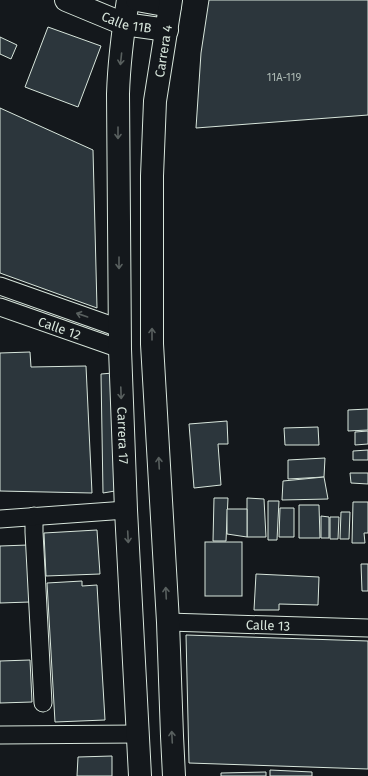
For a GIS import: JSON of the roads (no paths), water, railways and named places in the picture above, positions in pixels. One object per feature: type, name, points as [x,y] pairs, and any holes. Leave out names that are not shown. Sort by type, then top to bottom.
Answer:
[{"type":"main road","name":"Calle 11B","points":[[66,0],[124,24],[167,30]]},
{"type":"main road","points":[[124,24],[128,0]]},
{"type":"main road","name":"Calle 11B","points":[[137,0],[171,3]]},
{"type":"main road","name":"Carrera 4","points":[[168,622],[152,344],[152,176],[155,101],[171,3]]},
{"type":"main road","name":"Carrera 17","points":[[124,24],[118,94],[119,338],[126,510],[140,776]]},
{"type":"main road","points":[[168,622],[174,776]]},
{"type":"street","name":"Calle 12","points":[[0,286],[119,338]]},
{"type":"street","name":"Calle 12","points":[[0,307],[119,338]]},
{"type":"street","points":[[0,519],[126,510]]},
{"type":"street","points":[[34,516],[43,703]]},
{"type":"street","name":"Calle 13","points":[[168,622],[368,628]]},
{"type":"street","points":[[0,735],[137,734]]}]
